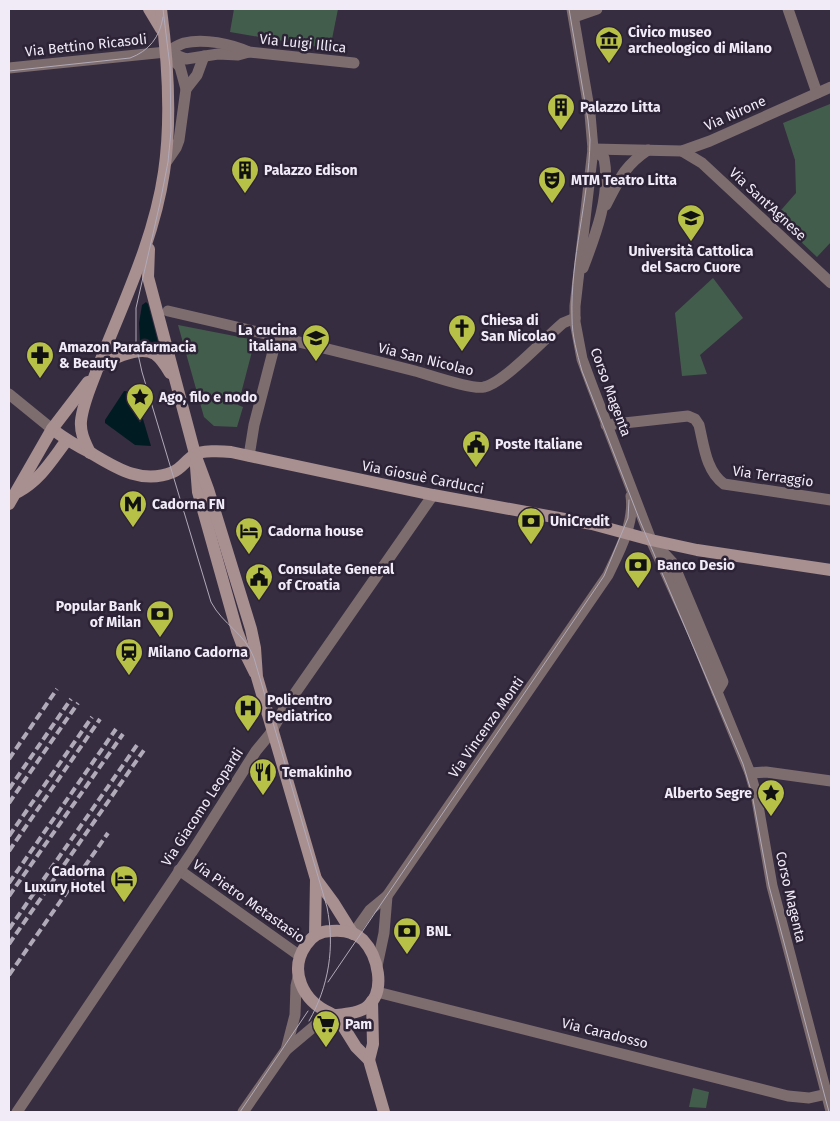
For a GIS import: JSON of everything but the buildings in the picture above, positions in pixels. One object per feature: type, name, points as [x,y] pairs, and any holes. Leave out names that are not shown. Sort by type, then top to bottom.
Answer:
[{"type":"street","points":[[149,9],[164,33]]},
{"type":"street","points":[[161,9],[166,52],[168,96],[165,164],[150,236],[148,277],[195,454],[206,480],[251,628],[257,676],[316,879],[315,935]]},
{"type":"street","points":[[573,13],[597,9]]},
{"type":"street","points":[[788,9],[817,93]]},
{"type":"street","name":"Corso Magenta","points":[[573,13],[590,114],[593,149],[576,283],[575,318],[582,359],[651,540],[750,773],[774,895],[831,1111]]},
{"type":"street","name":"Via Luigi Illica","points":[[166,52],[184,43],[205,41],[238,47],[249,52],[354,63]]},
{"type":"street","points":[[165,164],[179,140],[186,89],[180,67],[166,52]]},
{"type":"street","name":"Via Luigi Illica","points":[[166,52],[186,59],[218,54],[238,55],[249,52]]},
{"type":"street","name":"Via Bettino Ricasoli","points":[[9,68],[166,52]]},
{"type":"street","points":[[186,89],[197,75],[204,56]]},
{"type":"street","name":"Via Nirone","points":[[593,149],[682,151],[710,141],[831,87]]},
{"type":"street","name":"Corso Magenta","points":[[576,283],[590,251],[602,212],[605,164],[604,158],[593,149]]},
{"type":"street","points":[[602,212],[621,176],[633,160],[648,150]]},
{"type":"street","name":"Via Sant'Agnese","points":[[682,151],[702,163],[831,283]]},
{"type":"street","points":[[90,453],[81,431],[80,422],[96,371],[150,236]]},
{"type":"street","name":"Via San Nicolao","points":[[168,312],[277,336],[441,378],[469,387],[484,387],[502,378],[563,322],[575,318]]},
{"type":"street","points":[[249,456],[254,425],[277,336]]},
{"type":"street","points":[[9,504],[52,429],[96,371],[120,356],[137,352],[152,353],[164,362],[179,397]]},
{"type":"street","points":[[9,394],[67,440],[116,468],[138,476],[157,476],[172,472],[186,463],[195,454]]},
{"type":"street","name":"Via Terraggio","points":[[606,425],[688,416],[695,419],[699,425],[711,471],[716,479],[724,484],[831,500]]},
{"type":"street","points":[[16,493],[29,486],[41,475],[67,440]]},
{"type":"street","name":"Via Giosuè Carducci","points":[[195,454],[220,451],[249,456],[433,495],[592,524],[651,540]]},
{"type":"street","name":"Via Vincenzo Monti","points":[[352,934],[370,910],[388,896],[608,575],[626,533],[631,514],[632,502],[628,480]]},
{"type":"street","name":"Via Giacomo Leopardi","points":[[17,1112],[180,870],[256,752],[272,731],[284,709],[433,495]]},
{"type":"street","points":[[651,540],[703,551],[831,570]]},
{"type":"street","name":"Corso Magenta","points":[[651,540],[672,562],[676,570],[723,682],[717,692]]},
{"type":"street","points":[[750,773],[766,772],[831,781]]},
{"type":"street","name":"Via Pietro Metastasio","points":[[180,870],[300,956]]},
{"type":"street","points":[[316,879],[334,902],[352,934]]},
{"type":"street","name":"Via Vincenzo Monti","points":[[377,966],[384,933],[388,896]]},
{"type":"street","points":[[286,1050],[295,1015],[300,956],[309,940],[315,935],[330,931],[343,931],[363,940],[377,966],[373,1044],[369,1060]]},
{"type":"street","points":[[298,977],[307,997],[317,1006],[333,1014],[356,1047],[369,1060],[384,1112]]},
{"type":"street","points":[[243,1112],[286,1050],[333,1014],[357,1012],[367,1007],[375,997]]},
{"type":"street","name":"Via Caradosso","points":[[375,997],[788,1096],[809,1098],[827,1094]]},
{"type":"shaded area","points":[[234,9],[338,9],[330,49],[230,32]]},
{"type":"shaded area","points":[[830,104],[831,242],[817,257],[775,217],[796,193],[795,160],[783,123]]},
{"type":"shaded area","points":[[713,278],[743,318],[700,355],[707,374],[682,376],[675,313]]},
{"type":"shaded area","points":[[146,302],[159,346],[140,341],[139,323],[142,305]]},
{"type":"shaded area","points":[[178,325],[255,340],[238,405],[243,407],[237,427],[214,426],[204,417]]},
{"type":"shaded area","points":[[124,391],[135,392],[151,446],[135,445],[105,423],[105,420]]},
{"type":"shaded area","points":[[693,1088],[709,1092],[706,1108],[689,1107]]},
{"type":"tram line","points":[[163,9],[170,67],[171,131],[168,162],[160,203],[136,308],[136,345],[142,372],[211,602],[222,617],[240,635],[254,658],[327,907],[330,951],[326,980],[309,1021]]},
{"type":"tram line","points":[[569,9],[590,140],[589,162],[572,296],[572,325],[577,351],[582,371],[640,521],[743,764],[752,794],[769,886],[829,1112]]},
{"type":"tram line","points":[[9,71],[130,58],[148,47],[156,37],[163,17]]},
{"type":"tram line","points":[[328,982],[604,576],[628,518],[629,500]]},
{"type":"tram line","points":[[240,1112],[308,1011]]},
{"type":"railway","points":[[9,759],[57,689]]},
{"type":"railway","points":[[9,789],[71,699]]},
{"type":"railway","points":[[9,803],[78,703]]},
{"type":"railway","points":[[9,836],[92,717]]},
{"type":"railway","points":[[9,851],[100,719]]},
{"type":"railway","points":[[9,883],[116,729]]},
{"type":"railway","points":[[9,896],[123,734]]},
{"type":"railway","points":[[9,929],[137,745]]},
{"type":"railway","points":[[9,944],[144,750]]},
{"type":"railway","points":[[9,975],[108,833]]},
{"type":"place","name":"Civico museo archeologico di Milano","points":[[609,64]]},
{"type":"place","name":"Palazzo Litta","points":[[561,131]]},
{"type":"place","name":"Palazzo Edison","points":[[245,194]]},
{"type":"place","name":"MTM Teatro Litta","points":[[552,204]]},
{"type":"place","name":"Università Cattolica del Sacro Cuore","points":[[691,242]]},
{"type":"place","name":"Chiesa di San Nicolao","points":[[462,352]]},
{"type":"place","name":"La cucina italiana","points":[[316,362]]},
{"type":"place","name":"Amazon Parafarmacia & Beauty","points":[[40,379]]},
{"type":"place","name":"Ago, filo e nodo","points":[[140,421]]},
{"type":"place","name":"Poste Italiane","points":[[476,468]]},
{"type":"place","name":"Cadorna FN","points":[[133,528]]},
{"type":"place","name":"UniCredit","points":[[531,545]]},
{"type":"place","name":"Cadorna house","points":[[249,555]]},
{"type":"place","name":"Banco Desio","points":[[638,589]]},
{"type":"place","name":"Consulate General of Croatia","points":[[259,601]]},
{"type":"place","name":"Popular Bank of Milan","points":[[160,638]]},
{"type":"place","name":"Milano Cadorna","points":[[129,676]]},
{"type":"place","name":"Policentro Pediatrico","points":[[248,732]]},
{"type":"place","name":"Temakinho","points":[[263,796]]},
{"type":"place","name":"Alberto Segre","points":[[771,817]]},
{"type":"place","name":"Cadorna Luxury Hotel","points":[[124,903]]},
{"type":"place","name":"BNL","points":[[407,955]]},
{"type":"place","name":"Pam","points":[[326,1048]]}]
